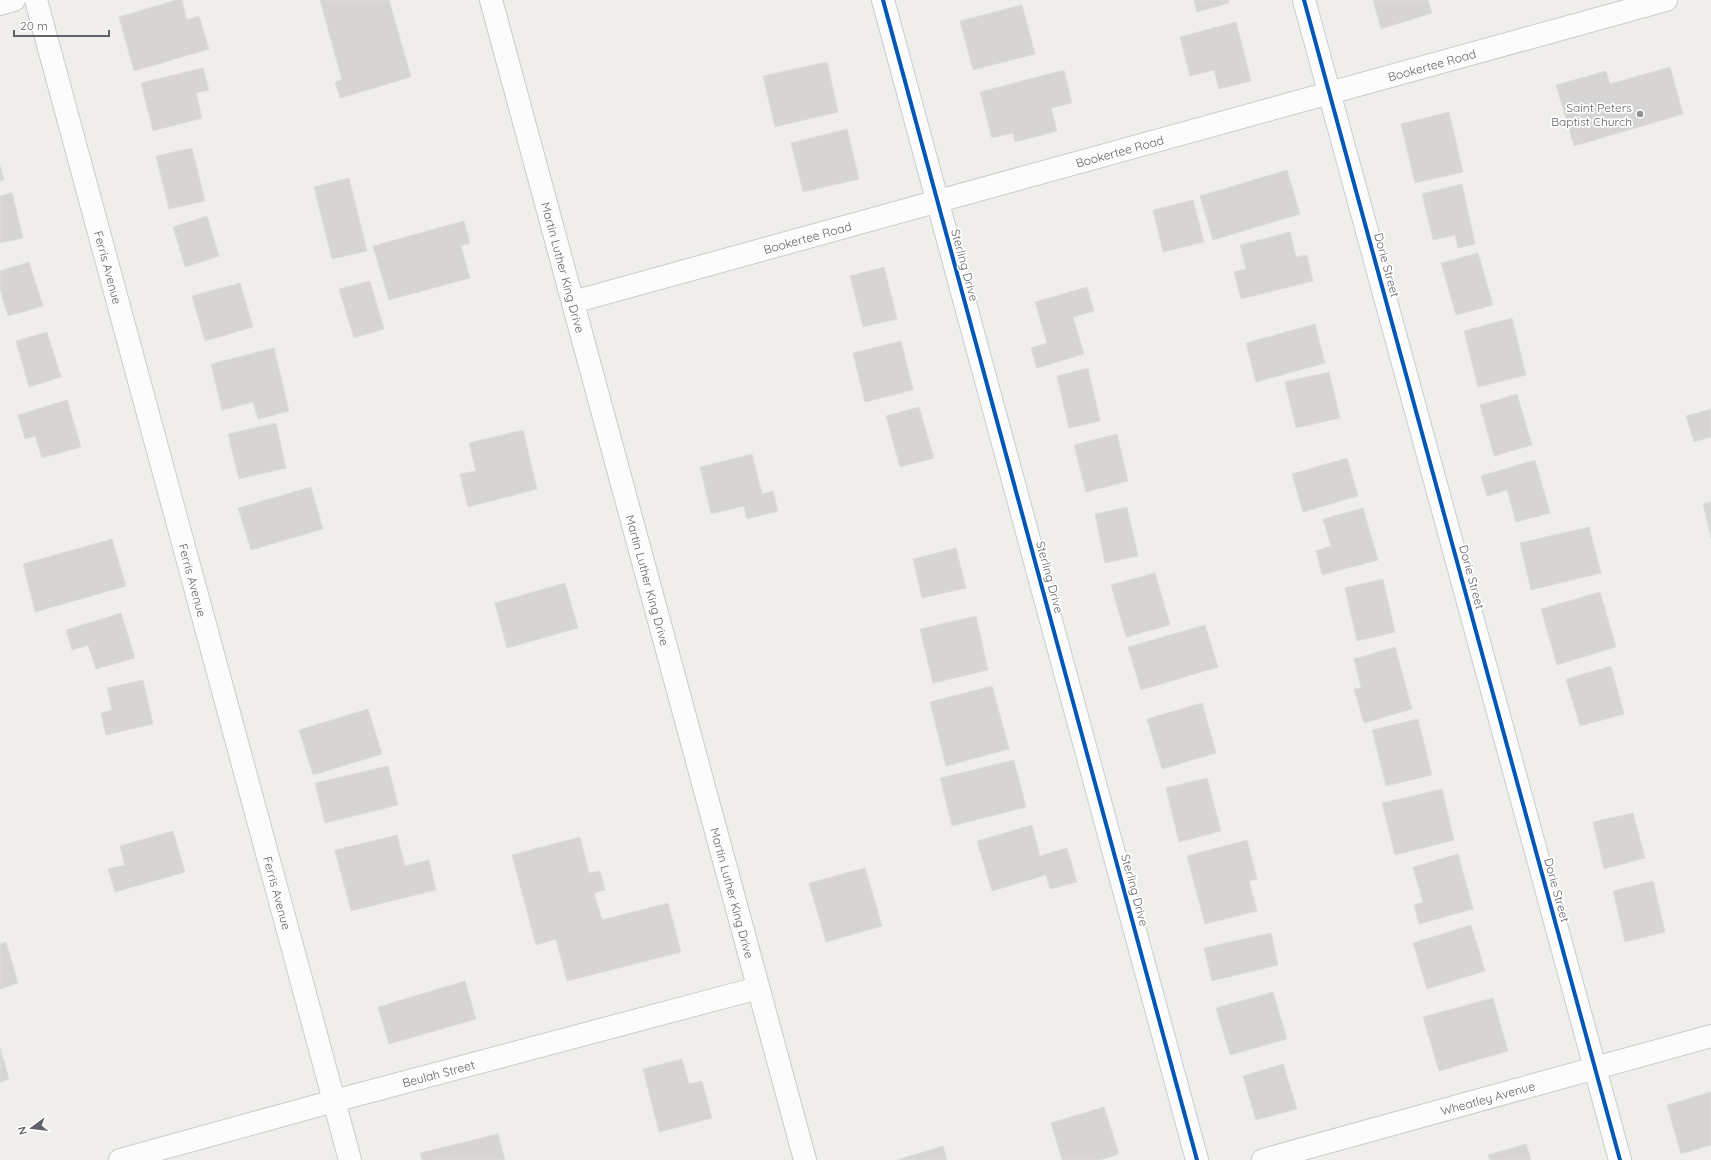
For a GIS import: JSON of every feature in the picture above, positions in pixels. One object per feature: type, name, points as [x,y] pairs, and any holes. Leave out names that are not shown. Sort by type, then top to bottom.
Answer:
[{"type":"street","points":[[0,4],[14,0]]},
{"type":"street","name":"Ferris Avenue","points":[[36,0],[350,1160]]},
{"type":"street","name":"Martin Luther King Drive","points":[[491,0],[805,1160]]},
{"type":"street","name":"Sterling Drive","points":[[883,0],[1197,1160]]},
{"type":"street","name":"Dorie Street","points":[[1304,0],[1620,1160]]},
{"type":"street","name":"Bookertee Road","points":[[573,302],[1666,0]]},
{"type":"street","name":"Beulah Street","points":[[120,1160],[334,1101],[758,988]]},
{"type":"street","name":"Wheatley Avenue","points":[[1263,1160],[1711,1036]]},
{"type":"building","points":[[176,0],[182,0],[187,20],[199,16],[209,49],[134,71],[119,17]]},
{"type":"building","points":[[320,0],[389,0],[411,77],[340,98],[335,82],[342,80]]},
{"type":"building","points":[[1194,0],[1228,0],[1229,3],[1197,12]]},
{"type":"building","points":[[1373,0],[1428,0],[1432,13],[1381,29]]},
{"type":"building","points":[[1022,5],[1035,54],[973,70],[960,21]]},
{"type":"building","points":[[1236,22],[1251,81],[1219,89],[1214,70],[1190,76],[1180,37]]},
{"type":"building","points":[[827,62],[838,112],[775,127],[763,76]]},
{"type":"building","points":[[1670,67],[1683,114],[1574,146],[1556,85],[1606,71],[1610,84]]},
{"type":"building","points":[[203,68],[209,90],[196,93],[202,118],[153,131],[141,83]]},
{"type":"building","points":[[1064,70],[1072,103],[1051,108],[1057,131],[1015,142],[1013,133],[992,138],[980,92]]},
{"type":"building","points":[[1449,112],[1463,172],[1415,183],[1401,124]]},
{"type":"building","points":[[847,129],[859,179],[803,192],[791,143]]},
{"type":"building","points":[[192,148],[205,201],[169,209],[156,156]]},
{"type":"building","points":[[0,165],[4,180],[0,181]]},
{"type":"building","points":[[1287,170],[1300,214],[1213,240],[1200,196]]},
{"type":"building","points":[[349,178],[367,251],[332,259],[314,187]]},
{"type":"building","points":[[1462,184],[1475,244],[1458,248],[1455,235],[1433,240],[1422,194]]},
{"type":"building","points":[[12,193],[23,238],[0,243],[0,196]]},
{"type":"building","points":[[1193,200],[1204,242],[1163,252],[1153,210]]},
{"type":"building","points":[[207,216],[219,256],[185,267],[173,227]]},
{"type":"building","points":[[464,221],[470,243],[461,246],[470,278],[389,300],[373,246]]},
{"type":"building","points":[[1290,232],[1296,257],[1307,255],[1313,281],[1241,299],[1234,272],[1246,269],[1240,245]]},
{"type":"building","points":[[1478,253],[1493,305],[1456,315],[1441,263]]},
{"type":"building","points":[[29,262],[43,306],[8,316],[0,289],[0,271]]},
{"type":"building","points":[[884,267],[897,319],[863,327],[850,276]]},
{"type":"building","points":[[370,281],[384,329],[354,338],[339,289]]},
{"type":"building","points":[[240,283],[253,327],[205,341],[192,296]]},
{"type":"building","points":[[1087,287],[1094,311],[1073,317],[1084,354],[1037,368],[1031,348],[1047,343],[1035,302]]},
{"type":"building","points":[[1512,318],[1526,375],[1478,387],[1464,331]]},
{"type":"building","points":[[1315,324],[1325,363],[1256,382],[1246,343]]},
{"type":"building","points":[[47,332],[61,377],[29,387],[16,341]]},
{"type":"building","points":[[901,341],[913,390],[865,402],[853,353]]},
{"type":"building","points":[[274,348],[289,411],[258,419],[253,402],[222,410],[211,364]]},
{"type":"building","points":[[1088,368],[1100,421],[1069,428],[1057,376]]},
{"type":"building","points":[[1329,372],[1340,418],[1296,428],[1285,382]]},
{"type":"building","points":[[1517,394],[1532,445],[1494,456],[1480,405]]},
{"type":"building","points":[[67,400],[81,447],[42,458],[35,436],[25,439],[18,415]]},
{"type":"building","points":[[919,407],[934,458],[900,467],[886,416]]},
{"type":"building","points":[[1711,409],[1711,437],[1694,442],[1686,416]]},
{"type":"building","points":[[276,423],[286,468],[239,479],[228,434]]},
{"type":"building","points":[[523,430],[537,489],[468,507],[460,474],[476,471],[469,443]]},
{"type":"building","points":[[1117,434],[1128,481],[1086,492],[1074,445]]},
{"type":"building","points":[[752,454],[762,494],[773,491],[778,511],[747,519],[744,506],[711,514],[700,467]]},
{"type":"building","points":[[1347,458],[1358,496],[1303,512],[1292,474]]},
{"type":"building","points":[[1535,460],[1550,513],[1516,522],[1507,490],[1487,496],[1481,476]]},
{"type":"building","points":[[311,487],[323,529],[251,550],[238,508]]},
{"type":"building","points":[[1711,502],[1711,538],[1703,504]]},
{"type":"building","points":[[1127,507],[1138,556],[1105,563],[1095,514]]},
{"type":"building","points":[[1363,508],[1378,560],[1322,575],[1316,551],[1331,546],[1323,519]]},
{"type":"building","points":[[1589,527],[1601,573],[1531,590],[1520,543]]},
{"type":"building","points":[[112,539],[126,586],[35,612],[23,564]]},
{"type":"building","points":[[956,548],[966,588],[922,598],[913,559]]},
{"type":"building","points":[[1155,573],[1170,625],[1126,637],[1111,585]]},
{"type":"building","points":[[1383,579],[1395,632],[1357,641],[1345,588]]},
{"type":"building","points":[[565,583],[578,628],[507,648],[495,603]]},
{"type":"building","points":[[1600,592],[1616,647],[1557,665],[1541,609]]},
{"type":"building","points":[[121,613],[135,658],[96,669],[88,645],[72,650],[66,630]]},
{"type":"building","points":[[976,616],[988,670],[933,683],[920,629]]},
{"type":"building","points":[[1205,625],[1218,667],[1141,690],[1128,647]]},
{"type":"building","points":[[1395,647],[1412,709],[1364,723],[1354,689],[1361,688],[1354,659]]},
{"type":"building","points":[[1611,666],[1624,714],[1580,726],[1566,679]]},
{"type":"building","points":[[143,680],[153,724],[106,735],[101,713],[112,710],[107,688]]},
{"type":"building","points":[[992,686],[1009,749],[946,766],[930,702]]},
{"type":"building","points":[[1202,703],[1216,753],[1162,769],[1147,719]]},
{"type":"building","points":[[368,709],[382,754],[313,775],[299,730]]},
{"type":"building","points":[[1418,719],[1432,775],[1386,786],[1372,730]]},
{"type":"building","points":[[1014,760],[1026,807],[952,826],[940,778]]},
{"type":"building","points":[[388,766],[398,805],[325,823],[315,783]]},
{"type":"building","points":[[1207,778],[1221,831],[1179,842],[1166,788]]},
{"type":"building","points":[[1442,789],[1454,840],[1395,855],[1382,803]]},
{"type":"building","points":[[1633,813],[1645,858],[1604,869],[1593,822]]},
{"type":"building","points":[[1032,825],[1040,856],[1067,848],[1077,882],[1050,889],[1046,875],[992,891],[977,841]]},
{"type":"building","points":[[173,831],[185,872],[115,892],[108,869],[125,865],[120,846]]},
{"type":"building","points":[[397,835],[405,866],[429,860],[436,890],[351,911],[335,850]]},
{"type":"building","points":[[580,837],[589,873],[600,871],[605,890],[594,893],[602,920],[668,903],[681,952],[567,981],[556,939],[536,945],[512,855]]},
{"type":"building","points":[[1247,840],[1257,879],[1249,881],[1257,911],[1205,924],[1187,856]]},
{"type":"building","points":[[1458,854],[1473,909],[1419,924],[1414,905],[1423,902],[1413,867]]},
{"type":"building","points":[[865,868],[882,926],[826,942],[809,883]]},
{"type":"building","points":[[1653,881],[1665,932],[1625,942],[1613,891]]},
{"type":"building","points":[[1471,925],[1485,971],[1427,989],[1413,943]]},
{"type":"building","points":[[1271,933],[1278,965],[1212,981],[1204,948]]},
{"type":"building","points":[[6,942],[18,983],[0,989],[0,944]]},
{"type":"building","points":[[465,981],[476,1019],[389,1044],[378,1007]]},
{"type":"building","points":[[1273,992],[1287,1039],[1230,1055],[1216,1008]]},
{"type":"building","points":[[1493,998],[1508,1051],[1439,1071],[1423,1017]]},
{"type":"building","points":[[0,1048],[9,1079],[0,1082]]},
{"type":"building","points":[[682,1059],[689,1084],[702,1081],[712,1118],[659,1132],[643,1069]]},
{"type":"building","points":[[1283,1064],[1297,1109],[1256,1120],[1243,1076]]},
{"type":"building","points":[[1711,1092],[1711,1145],[1681,1154],[1667,1105]]},
{"type":"building","points":[[1104,1107],[1119,1154],[1100,1160],[1062,1160],[1051,1123]]},
{"type":"building","points":[[498,1134],[505,1160],[422,1160],[420,1153]]},
{"type":"building","points":[[1526,1144],[1531,1160],[1490,1160],[1488,1155]]},
{"type":"building","points":[[943,1146],[947,1160],[897,1160]]},
{"type":"cycle path","points":[[883,0],[1197,1160]]},
{"type":"cycle path","points":[[1304,0],[1620,1160]]},
{"type":"place","name":"Saint Peters Baptist Church","points":[[1640,114]]}]
